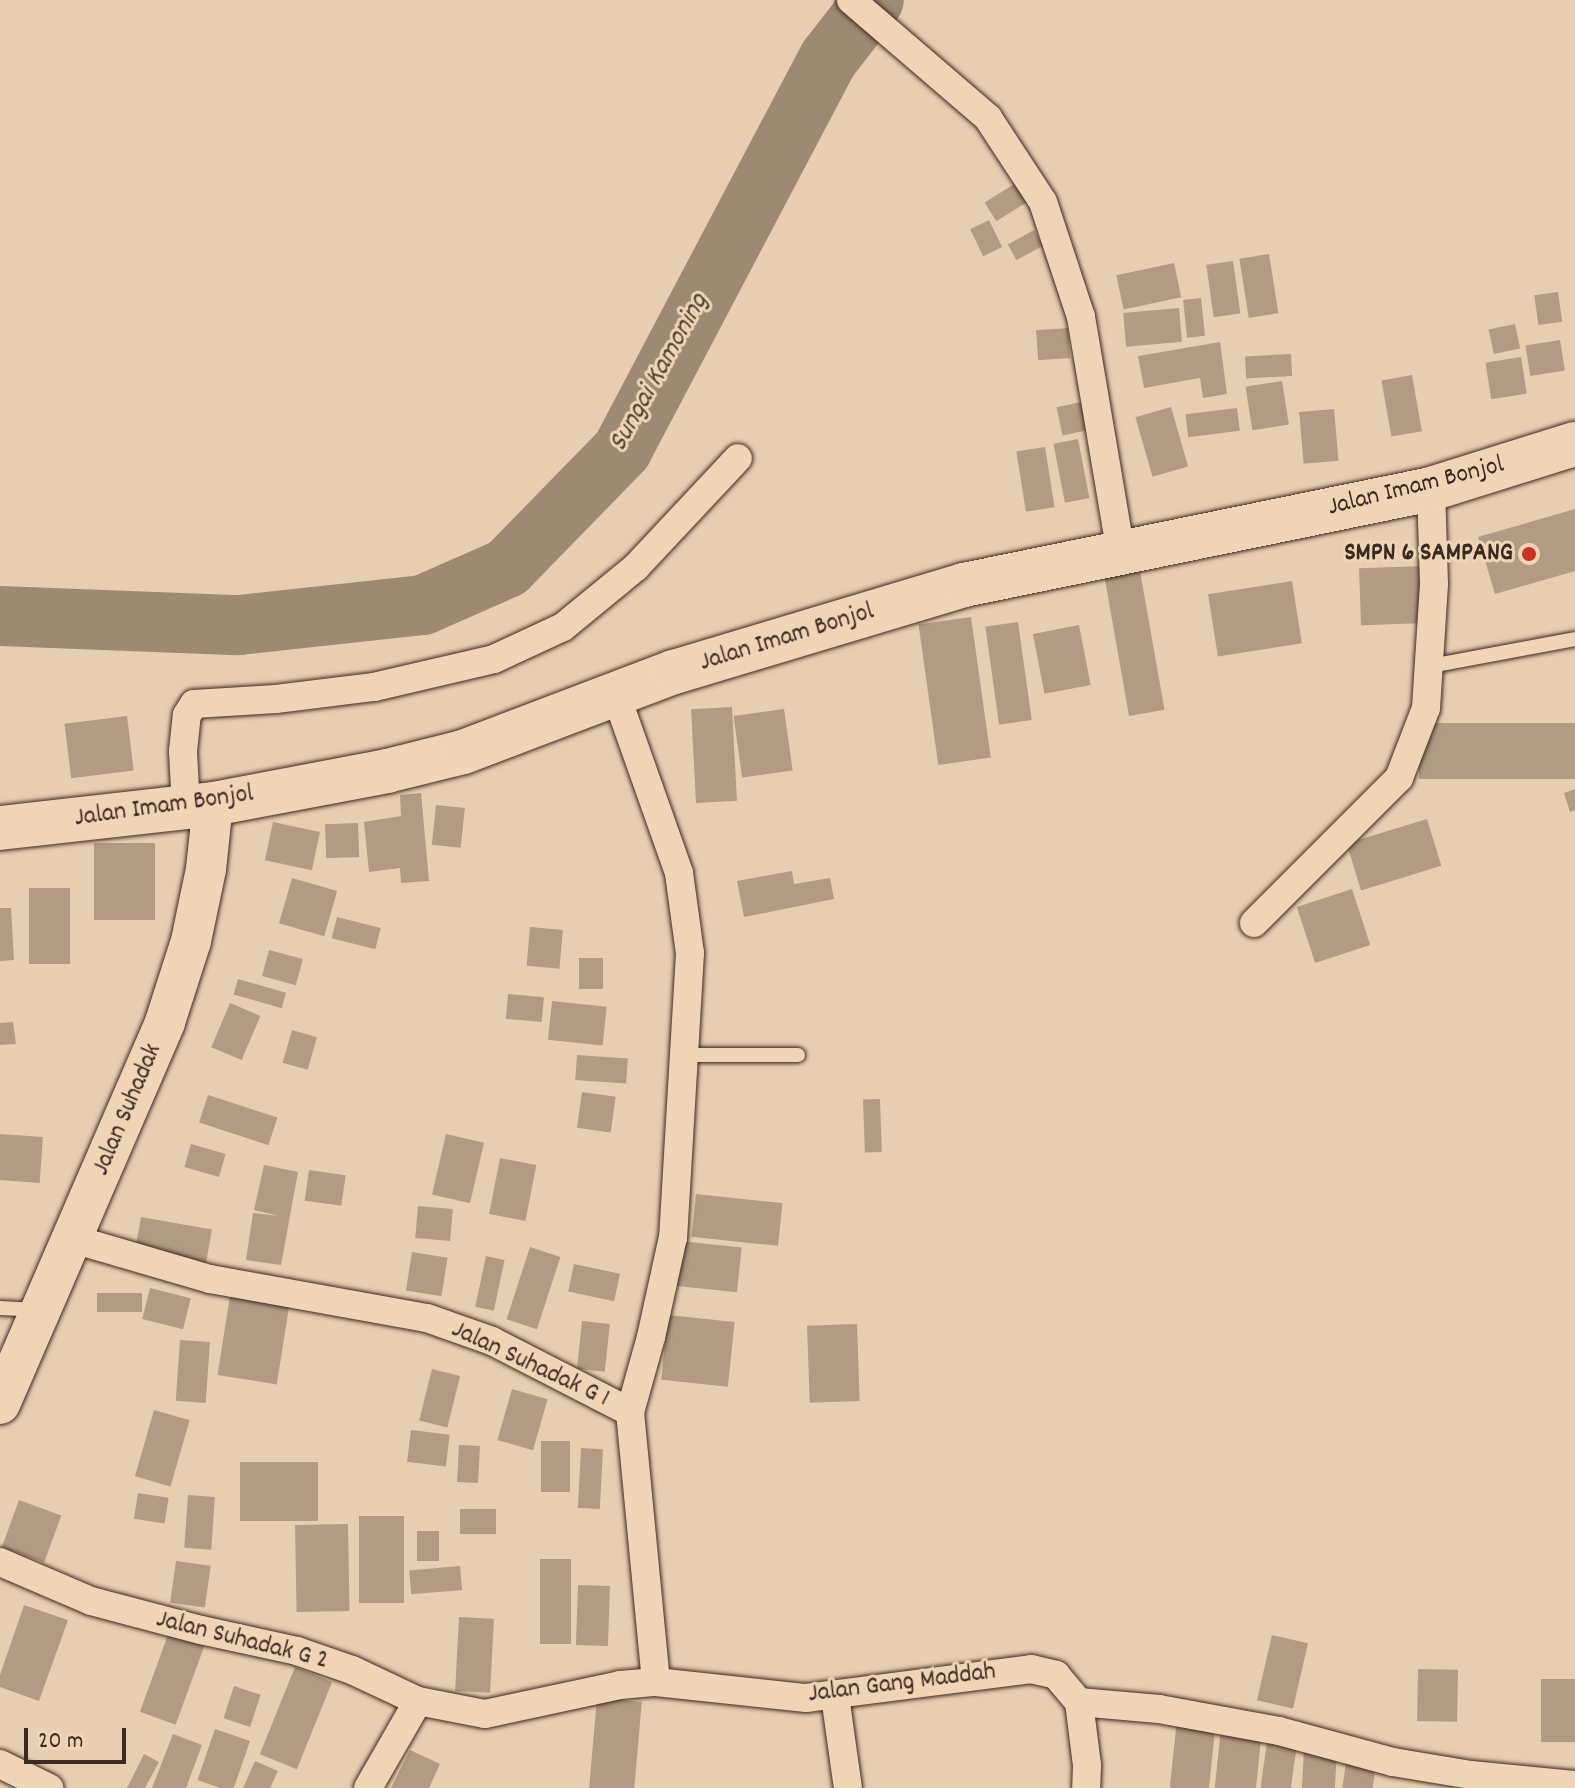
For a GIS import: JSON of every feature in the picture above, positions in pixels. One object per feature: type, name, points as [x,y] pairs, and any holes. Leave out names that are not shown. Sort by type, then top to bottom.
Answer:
[{"type":"main road","name":"Jalan Imam Bonjol","points":[[0,828],[200,805],[387,771],[463,752],[615,692],[964,585],[1431,489],[1575,444]]},
{"type":"street","points":[[851,0],[988,118],[1043,202],[1081,317],[1121,553]]},
{"type":"street","points":[[200,805],[183,751],[187,715],[194,704],[276,699],[374,687],[494,659],[563,627],[636,567],[738,458]]},
{"type":"street","points":[[1254,923],[1315,866],[1399,778],[1426,708],[1434,584],[1431,489]]},
{"type":"street","points":[[615,692],[679,873],[690,953],[681,1055],[673,1237],[651,1337],[630,1412]]},
{"type":"street","name":"Jalan Suhadak","points":[[0,1404],[165,1022],[191,941],[206,869],[200,805]]},
{"type":"street","name":"Jalan Suhadak G 1","points":[[73,1239],[210,1279],[427,1318],[492,1341],[630,1412],[656,1682]]},
{"type":"street","name":"Jalan Suhadak G 2","points":[[0,1562],[91,1601],[297,1651],[352,1670],[418,1701],[485,1714]]},
{"type":"street","name":"Jalan Gang Maddah","points":[[485,1714],[620,1685],[656,1682],[806,1698],[1031,1669],[1056,1675],[1079,1702]]},
{"type":"street","points":[[835,1696],[848,1788]]},
{"type":"street","points":[[368,1788],[418,1701]]},
{"type":"street","points":[[1086,1788],[1087,1765],[1079,1702],[1159,1709],[1279,1731],[1393,1762],[1471,1775],[1575,1785]]},
{"type":"street","points":[[0,1764],[49,1788]]},
{"type":"lane","points":[[1430,666],[1575,639]]},
{"type":"lane","points":[[681,1055],[798,1055]]},
{"type":"lane","points":[[0,1308],[40,1311]]},
{"type":"building","points":[[1016,183],[1028,202],[996,221],[985,203]]},
{"type":"building","points":[[989,220],[1002,247],[983,256],[970,229]]},
{"type":"building","points":[[1034,230],[1043,246],[1016,260],[1008,245]]},
{"type":"building","points":[[1269,254],[1278,313],[1249,318],[1239,259]]},
{"type":"building","points":[[1233,261],[1240,313],[1214,317],[1206,265]]},
{"type":"building","points":[[1174,263],[1181,297],[1124,310],[1116,275]]},
{"type":"building","points":[[1558,292],[1562,322],[1538,325],[1534,295]]},
{"type":"building","points":[[1201,298],[1205,336],[1187,338],[1183,300]]},
{"type":"building","points":[[1179,308],[1182,342],[1126,347],[1123,313]]},
{"type":"building","points":[[1515,324],[1520,348],[1494,354],[1489,330]]},
{"type":"building","points":[[1068,328],[1070,358],[1038,360],[1036,330]]},
{"type":"building","points":[[1560,340],[1565,371],[1530,376],[1525,345]]},
{"type":"building","points":[[1220,342],[1227,394],[1203,398],[1200,378],[1144,388],[1138,356]]},
{"type":"building","points":[[1291,354],[1292,376],[1246,378],[1245,356]]},
{"type":"building","points":[[1521,357],[1527,394],[1491,399],[1485,363]]},
{"type":"building","points":[[1412,375],[1422,431],[1391,437],[1381,380]]},
{"type":"building","points":[[1282,381],[1289,424],[1252,430],[1245,387]]},
{"type":"building","points":[[1081,402],[1087,430],[1063,436],[1057,407]]},
{"type":"building","points":[[1171,407],[1188,467],[1153,477],[1135,417]]},
{"type":"building","points":[[1237,408],[1240,431],[1188,437],[1185,414]]},
{"type":"building","points":[[1334,409],[1339,461],[1304,464],[1299,412]]},
{"type":"building","points":[[1078,439],[1089,498],[1065,503],[1053,444]]},
{"type":"building","points":[[1045,447],[1055,507],[1026,512],[1016,452]]},
{"type":"building","name":"SMPN 6 SAMPANG","points":[[1575,509],[1575,571],[1495,594],[1478,537]]},
{"type":"building","points":[[1424,566],[1426,623],[1361,625],[1359,568]]},
{"type":"building","points":[[1140,571],[1164,710],[1129,716],[1105,577]]},
{"type":"building","points":[[1292,581],[1302,643],[1218,657],[1208,594]]},
{"type":"building","points":[[971,617],[991,758],[938,765],[919,624]]},
{"type":"building","points":[[1018,622],[1032,720],[999,725],[985,627]]},
{"type":"building","points":[[1079,625],[1091,685],[1045,694],[1033,634]]},
{"type":"building","points":[[732,707],[737,801],[696,803],[691,709]]},
{"type":"building","points":[[784,709],[793,770],[742,777],[733,716]]},
{"type":"building","points":[[127,716],[134,771],[71,778],[64,724]]},
{"type":"building","points":[[1419,723],[1575,723],[1575,779],[1419,779]]},
{"type":"building","points":[[1575,789],[1575,810],[1570,812],[1564,793]]},
{"type":"building","points":[[421,793],[429,881],[401,883],[400,868],[369,872],[364,822],[401,816],[400,795]]},
{"type":"building","points":[[436,805],[465,808],[461,848],[432,845]]},
{"type":"building","points":[[1427,819],[1441,866],[1361,890],[1347,844]]},
{"type":"building","points":[[273,822],[320,832],[312,870],[265,860]]},
{"type":"building","points":[[358,823],[359,857],[326,858],[325,824]]},
{"type":"building","points":[[94,843],[155,843],[155,920],[94,920]]},
{"type":"building","points":[[792,871],[794,884],[830,878],[834,899],[744,917],[737,881]]},
{"type":"building","points":[[292,878],[337,891],[324,936],[279,923]]},
{"type":"building","points":[[29,888],[70,888],[70,964],[29,964]]},
{"type":"building","points":[[1352,889],[1370,945],[1315,963],[1297,907]]},
{"type":"building","points":[[0,908],[11,908],[14,960],[0,961]]},
{"type":"building","points":[[337,917],[381,928],[375,949],[332,938]]},
{"type":"building","points":[[530,927],[563,930],[559,969],[527,966]]},
{"type":"building","points":[[269,950],[303,959],[296,985],[262,976]]},
{"type":"building","points":[[579,958],[603,958],[603,989],[579,989]]},
{"type":"building","points":[[238,979],[286,993],[282,1008],[234,994]]},
{"type":"building","points":[[508,994],[544,997],[542,1022],[506,1019]]},
{"type":"building","points":[[552,1001],[607,1007],[603,1046],[548,1040]]},
{"type":"building","points":[[230,1003],[260,1016],[242,1060],[211,1047]]},
{"type":"building","points":[[13,1022],[16,1044],[0,1045],[0,1023]]},
{"type":"building","points":[[292,1030],[317,1037],[308,1070],[283,1063]]},
{"type":"building","points":[[577,1055],[628,1059],[626,1083],[575,1080]]},
{"type":"building","points":[[582,1092],[616,1097],[611,1132],[577,1128]]},
{"type":"building","points":[[208,1095],[277,1118],[268,1145],[199,1123]]},
{"type":"building","points":[[880,1099],[882,1152],[865,1153],[863,1100]]},
{"type":"building","points":[[0,1134],[43,1137],[40,1183],[0,1180]]},
{"type":"building","points":[[446,1134],[484,1143],[470,1203],[432,1194]]},
{"type":"building","points":[[191,1144],[226,1154],[219,1177],[184,1167]]},
{"type":"building","points":[[500,1158],[536,1165],[525,1221],[489,1214]]},
{"type":"building","points":[[264,1165],[298,1172],[281,1265],[246,1260],[253,1213],[279,1216],[254,1210]]},
{"type":"building","points":[[309,1170],[346,1175],[341,1206],[305,1201]]},
{"type":"building","points":[[696,1194],[783,1203],[778,1246],[692,1237]]},
{"type":"building","points":[[418,1206],[453,1209],[450,1241],[415,1238]]},
{"type":"building","points":[[141,1217],[212,1230],[206,1264],[135,1251]]},
{"type":"building","points":[[680,1241],[742,1247],[737,1292],[675,1286]]},
{"type":"building","points":[[530,1247],[560,1257],[537,1329],[507,1319]]},
{"type":"building","points":[[412,1252],[448,1258],[441,1296],[406,1291]]},
{"type":"building","points":[[486,1256],[505,1260],[494,1311],[475,1307]]},
{"type":"building","points":[[574,1264],[620,1274],[614,1301],[568,1291]]},
{"type":"building","points":[[150,1288],[191,1298],[183,1329],[142,1319]]},
{"type":"building","points":[[97,1293],[142,1293],[142,1312],[97,1312]]},
{"type":"building","points":[[230,1296],[289,1305],[277,1384],[217,1375]]},
{"type":"building","points":[[668,1315],[735,1322],[728,1387],[661,1380]]},
{"type":"building","points":[[582,1321],[610,1324],[605,1372],[577,1369]]},
{"type":"building","points":[[857,1324],[860,1401],[810,1403],[807,1326]]},
{"type":"building","points":[[180,1340],[210,1342],[206,1403],[176,1401]]},
{"type":"building","points":[[432,1369],[460,1376],[447,1427],[419,1420]]},
{"type":"building","points":[[512,1389],[548,1399],[533,1450],[497,1440]]},
{"type":"building","points":[[154,1410],[190,1420],[171,1487],[135,1476]]},
{"type":"building","points":[[411,1430],[450,1435],[446,1467],[407,1462]]},
{"type":"building","points":[[541,1441],[570,1441],[570,1492],[541,1492]]},
{"type":"building","points":[[459,1445],[480,1446],[478,1483],[457,1482]]},
{"type":"building","points":[[581,1448],[603,1449],[600,1509],[578,1508]]},
{"type":"building","points":[[240,1462],[318,1462],[318,1521],[240,1521]]},
{"type":"building","points":[[138,1493],[169,1498],[165,1524],[134,1519]]},
{"type":"building","points":[[188,1495],[215,1497],[211,1550],[184,1548]]},
{"type":"building","points":[[19,1500],[61,1515],[44,1562],[2,1547]]},
{"type":"building","points":[[460,1509],[496,1509],[496,1534],[460,1534]]},
{"type":"building","points":[[359,1516],[404,1516],[404,1603],[359,1603]]},
{"type":"building","points":[[348,1524],[350,1611],[297,1612],[295,1525]]},
{"type":"building","points":[[417,1531],[439,1531],[439,1561],[417,1561]]},
{"type":"building","points":[[540,1559],[571,1559],[571,1644],[540,1644]]},
{"type":"building","points":[[176,1561],[211,1566],[205,1607],[170,1603]]},
{"type":"building","points":[[460,1566],[462,1590],[411,1594],[409,1570]]},
{"type":"building","points":[[578,1585],[610,1586],[608,1646],[576,1645]]},
{"type":"building","points":[[24,1605],[68,1620],[39,1701],[0,1687],[0,1675]]},
{"type":"building","points":[[459,1617],[494,1619],[490,1693],[455,1691]]},
{"type":"building","points":[[169,1632],[205,1645],[176,1725],[140,1712]]},
{"type":"building","points":[[1272,1635],[1308,1643],[1293,1709],[1257,1700]]},
{"type":"building","points":[[295,1667],[332,1682],[297,1769],[260,1754]]},
{"type":"building","points":[[1418,1669],[1458,1670],[1457,1722],[1417,1721]]},
{"type":"building","points":[[1541,1679],[1575,1679],[1575,1742],[1541,1742]]},
{"type":"building","points":[[234,1686],[261,1695],[250,1727],[223,1718]]},
{"type":"building","points":[[597,1698],[642,1702],[634,1788],[589,1788]]},
{"type":"building","points":[[1177,1719],[1216,1723],[1209,1788],[1170,1788]]},
{"type":"building","points":[[1221,1728],[1262,1732],[1256,1788],[1215,1788]]},
{"type":"building","points":[[215,1729],[250,1741],[234,1788],[220,1788],[197,1780]]},
{"type":"building","points":[[173,1734],[202,1745],[186,1788],[152,1788]]},
{"type":"building","points":[[1267,1742],[1297,1746],[1291,1788],[1261,1788]]},
{"type":"building","points":[[1304,1748],[1337,1750],[1335,1788],[1302,1788]]},
{"type":"building","points":[[410,1750],[440,1764],[429,1788],[391,1788]]},
{"type":"building","points":[[144,1754],[159,1762],[145,1788],[127,1788]]},
{"type":"building","points":[[1347,1755],[1377,1759],[1373,1788],[1342,1788]]},
{"type":"building","points":[[255,1761],[278,1771],[270,1788],[243,1788]]},
{"type":"waterway","name":"Sungai Kamoning","points":[[0,616],[239,625],[423,605],[507,568],[622,450],[829,58],[874,0]]},
{"type":"place","name":"SMPN 6 SAMPANG","points":[[1529,554]]}]
